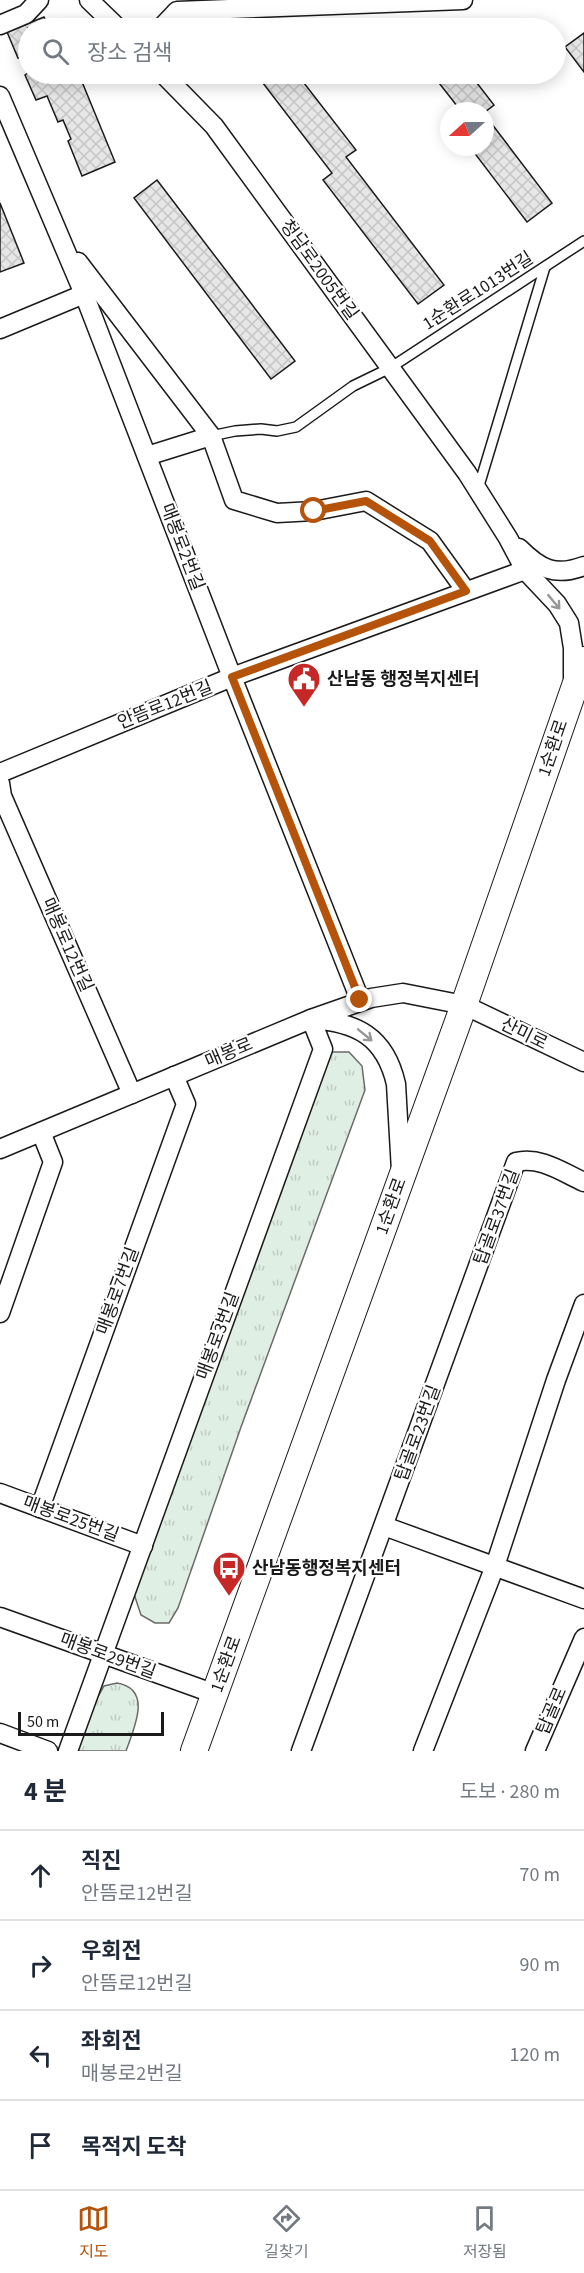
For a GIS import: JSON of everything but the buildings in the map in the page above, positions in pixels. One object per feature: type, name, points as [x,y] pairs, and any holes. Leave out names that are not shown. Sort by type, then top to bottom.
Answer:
[{"type":"main road","name":"1순환로","points":[[194,1751],[464,1005],[584,660]]},
{"type":"street","points":[[0,26],[26,14],[39,0]]},
{"type":"street","points":[[89,0],[108,18]]},
{"type":"street","points":[[170,18],[180,6],[463,0]]},
{"type":"street","name":"청남로2005번길","points":[[173,84],[214,126],[467,473],[508,538]]},
{"type":"street","name":"매봉로2번길","points":[[0,96],[84,294],[360,1000]]},
{"type":"street","points":[[63,243],[211,436],[234,500],[277,513],[314,511],[366,501],[430,541],[466,591]]},
{"type":"street","points":[[0,329],[84,294]]},
{"type":"street","points":[[147,456],[211,436]]},
{"type":"street","points":[[508,538],[541,566],[563,572],[584,566]]},
{"type":"street","points":[[508,538],[525,570],[557,604],[569,623],[573,648],[573,692]]},
{"type":"street","name":"안뜸로12번길","points":[[0,773],[232,677],[525,570]]},
{"type":"street","name":"매봉로12번길","points":[[1,795],[132,1094]]},
{"type":"street","name":"매봉로","points":[[0,1149],[360,1000],[403,993],[464,1005]]},
{"type":"street","name":"산미로","points":[[464,1005],[584,1062]]},
{"type":"street","points":[[311,1019],[345,1023],[361,1030],[387,1059],[396,1084],[401,1179]]},
{"type":"street","name":"매봉로3번길","points":[[68,1751],[323,1049],[311,1019]]},
{"type":"street","name":"매봉로7번길","points":[[40,1508],[186,1104],[174,1076]]},
{"type":"street","points":[[0,1313],[53,1162],[41,1132]]},
{"type":"street","name":"탑골로37번길","points":[[452,1340],[516,1162],[539,1161],[584,1182]]},
{"type":"street","points":[[423,1751],[495,1566],[556,1380],[584,1304]]},
{"type":"street","name":"탑골로23번길","points":[[301,1751],[452,1340]]},
{"type":"street","name":"매봉로25번길","points":[[0,1493],[142,1546]]},
{"type":"street","points":[[384,1526],[584,1599]]},
{"type":"street","name":"매봉로29번길","points":[[0,1617],[215,1694]]},
{"type":"street","name":"탑골로","points":[[535,1751],[584,1638]]},
{"type":"street","points":[[0,1734],[48,1751]]},
{"type":"lane","name":"1순환로1013번길","points":[[211,436],[235,431],[261,429],[277,431],[296,428],[352,386],[390,368],[584,241]]},
{"type":"lane","points":[[477,489],[545,267]]},
{"type":"green space","points":[[332,1052],[349,1052],[362,1066],[365,1090],[241,1427],[178,1608],[169,1623],[155,1623],[141,1615],[133,1591],[320,1071]]},
{"type":"green space","points":[[117,1683],[128,1687],[135,1693],[138,1701],[136,1721],[126,1751],[76,1751],[91,1709],[104,1686]]},
{"type":"place","name":"산남동 행정복지센터","points":[[304,708]]},
{"type":"place","name":"산남동행정복지센터","points":[[229,1597]]},
{"type":"route","points":[[314,511],[366,501],[430,541],[466,591],[232,677],[360,1000]]}]
